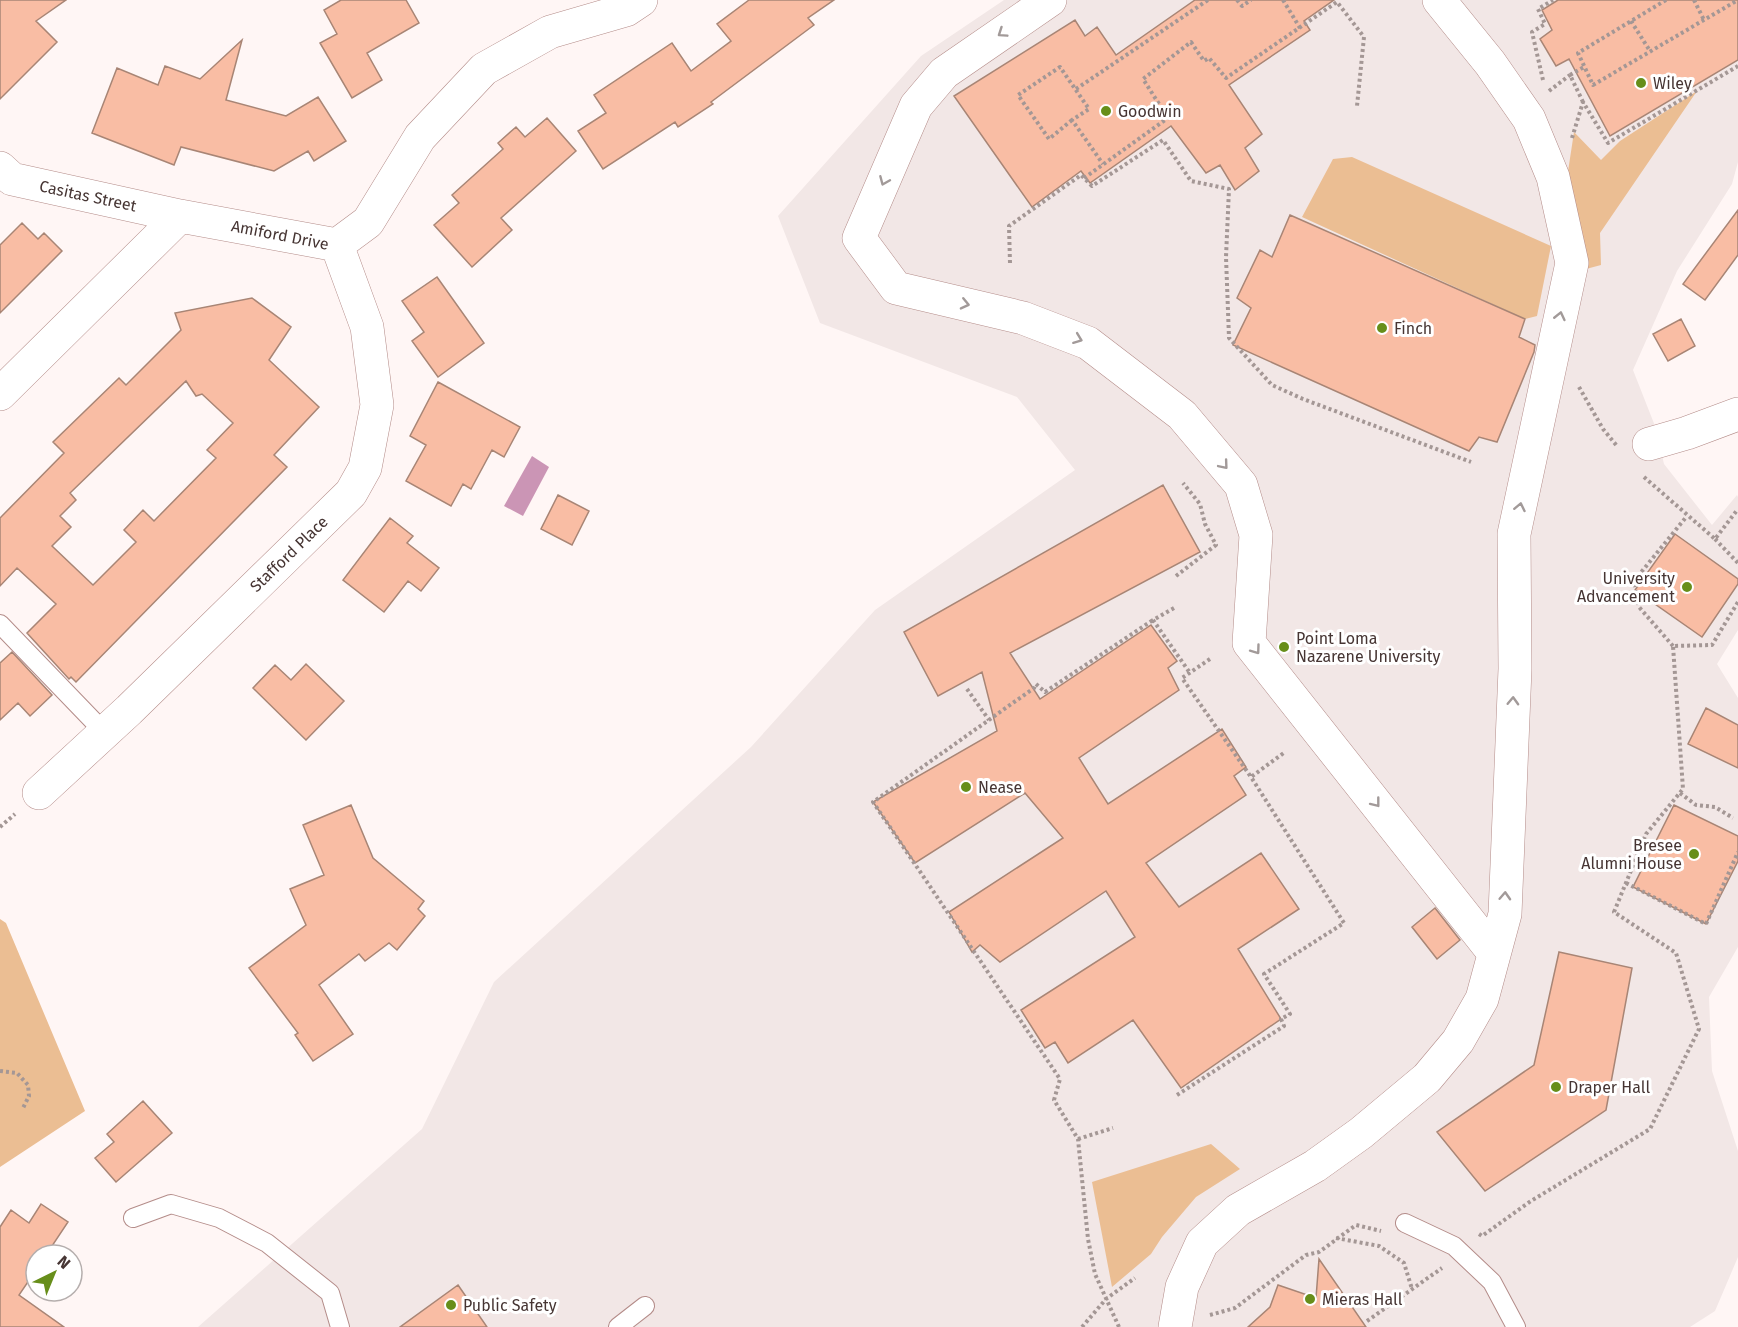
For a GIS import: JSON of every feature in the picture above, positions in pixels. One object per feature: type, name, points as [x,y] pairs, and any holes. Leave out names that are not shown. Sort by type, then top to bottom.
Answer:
[{"type":"street","name":"Amiford Drive","points":[[180,216],[337,245],[368,222],[420,137],[484,69],[550,32],[626,10],[641,0]]},
{"type":"street","points":[[1050,0],[944,73],[916,106],[860,238],[897,288],[1023,318],[1088,343],[1182,415],[1241,485],[1256,535],[1250,643],[1494,953]]},
{"type":"street","points":[[1188,1322],[1182,1287],[1202,1243],[1238,1210],[1315,1166],[1361,1133],[1427,1078],[1458,1041],[1482,999],[1504,914],[1515,669],[1514,534],[1572,263],[1553,177],[1529,119],[1490,63],[1438,0]]},
{"type":"street","name":"Casitas Street","points":[[0,168],[12,179],[180,216]]},
{"type":"street","points":[[0,394],[180,216]]},
{"type":"street","name":"Stafford Place","points":[[39,792],[105,733],[351,493],[365,468],[377,405],[367,327],[337,245]]},
{"type":"street","points":[[1649,444],[1738,414]]},
{"type":"lane","points":[[0,624],[105,733]]},
{"type":"lane","points":[[133,1218],[171,1204],[219,1218],[267,1243],[330,1293],[340,1327]]},
{"type":"lane","points":[[1405,1223],[1454,1246],[1492,1282],[1516,1327]]},
{"type":"lane","points":[[618,1327],[645,1306]]},
{"type":"path","points":[[1076,89],[1208,0]]},
{"type":"path","points":[[1237,0],[1242,6],[1251,0]]},
{"type":"path","points":[[1283,0],[1300,28]]},
{"type":"path","points":[[1553,0],[1538,9],[1545,24],[1532,32],[1546,93],[1584,67]]},
{"type":"path","points":[[1666,0],[1578,53],[1593,85],[1738,0]]},
{"type":"path","points":[[1694,0],[1704,20]]},
{"type":"path","points":[[1084,178],[1168,118],[1143,79],[1191,42],[1204,61],[1209,58],[1226,78],[1337,2],[1364,37],[1357,106]]},
{"type":"path","points":[[1631,21],[1650,51]]},
{"type":"path","points":[[1570,75],[1583,102],[1608,143],[1738,66]]},
{"type":"path","points":[[1060,67],[1089,109],[1072,120],[1049,139],[1018,95],[1060,67]]},
{"type":"path","points":[[1571,141],[1583,102]]},
{"type":"path","points":[[1072,120],[1103,164]]},
{"type":"path","points":[[1010,263],[1009,226],[1081,175],[1092,186],[1163,140],[1191,181],[1229,189],[1226,257],[1228,338],[1272,385],[1303,399],[1471,462]]},
{"type":"path","points":[[1176,576],[1216,545],[1205,524],[1200,504],[1183,483]]},
{"type":"path","points":[[1472,1231],[1482,1236],[1531,1201],[1650,1129],[1699,1029],[1676,953],[1614,912],[1646,834],[1683,789],[1673,646],[1639,607],[1634,581],[1687,516]]},
{"type":"path","points":[[1715,539],[1738,563]]},
{"type":"path","points":[[1673,646],[1712,645],[1738,602]]},
{"type":"path","points":[[1119,1327],[1095,1274],[1088,1239],[1078,1139],[1054,1100],[1060,1079],[873,802],[1034,688],[1036,684],[1045,692],[1153,620],[1174,609]]},
{"type":"path","points":[[1153,620],[1190,673]]},
{"type":"path","points":[[1177,1095],[1284,1026],[1281,1019],[1290,1014],[1264,974],[1344,922],[1251,777],[1182,678],[1210,659]]},
{"type":"path","points":[[967,689],[989,720]]},
{"type":"path","points":[[1251,777],[1285,752]]},
{"type":"path","points":[[1680,793],[1696,805],[1715,807],[1733,818]]},
{"type":"path","points":[[1626,883],[1706,924],[1738,852]]},
{"type":"path","points":[[0,1071],[17,1072],[28,1085],[29,1096],[23,1108]]},
{"type":"path","points":[[1078,1139],[1113,1128]]},
{"type":"path","points":[[1188,1322],[1235,1308],[1306,1255],[1319,1252],[1356,1225],[1386,1232]]},
{"type":"path","points":[[1336,1238],[1379,1246],[1404,1263],[1412,1289]]},
{"type":"path","points":[[1367,1321],[1448,1264]]},
{"type":"path","points":[[1082,1327],[1106,1299],[1135,1278]]},
{"type":"shaded area","name":"Point Loma Nazarene University","points":[[1004,0],[1738,0],[1738,162],[1732,184],[1677,271],[1633,370],[1655,426],[1664,464],[1712,525],[1737,495],[1738,497],[1738,630],[1717,664],[1738,698],[1738,947],[1709,997],[1712,1071],[1738,1151],[1738,1257],[1715,1311],[1690,1327],[198,1327],[422,1129],[494,982],[751,747],[875,610],[1075,470],[1017,397],[820,323],[778,216],[921,56]]},
{"type":"shaded area","points":[[1697,91],[1600,233],[1601,265],[1586,269],[1567,178],[1574,132],[1601,160],[1620,141]]},
{"type":"shaded area","points":[[1352,157],[1551,246],[1537,316],[1525,319],[1302,217],[1333,159]]},
{"type":"shaded area","points":[[532,456],[549,467],[523,516],[504,506]]},
{"type":"shaded area","points":[[0,919],[6,923],[85,1111],[0,1167]]},
{"type":"shaded area","points":[[1211,1144],[1240,1169],[1196,1197],[1162,1237],[1151,1254],[1112,1287],[1092,1182]]},
{"type":"building","points":[[0,0],[66,0],[36,21],[57,42],[0,99]]},
{"type":"building","points":[[341,0],[406,0],[419,23],[367,53],[382,80],[352,98],[320,43],[337,34],[324,10]]},
{"type":"building","points":[[749,0],[834,0],[808,18],[814,25],[711,102],[713,104],[678,127],[675,122],[603,169],[578,131],[606,113],[594,95],[672,43],[691,71],[731,41],[717,24]]},
{"type":"building","name":"Goodwin","points":[[1195,0],[1334,0],[1304,21],[1310,30],[1229,85],[1262,134],[1245,148],[1259,171],[1235,190],[1220,165],[1206,173],[1171,126],[1090,183],[1081,171],[1032,207],[954,96],[1075,20],[1085,36],[1097,27],[1116,55]]},
{"type":"building","name":"Wiley","points":[[1558,0],[1738,0],[1738,60],[1610,136],[1569,59],[1556,66],[1540,39],[1552,30],[1542,10]]},
{"type":"building","points":[[242,40],[226,100],[286,116],[318,97],[346,141],[314,161],[308,151],[274,171],[181,147],[174,165],[92,133],[117,68],[158,85],[165,66],[200,79]]},
{"type":"building","points":[[547,118],[576,151],[501,218],[512,230],[472,267],[434,225],[459,203],[452,195],[503,149],[498,143],[516,127],[525,137]]},
{"type":"building","points":[[1738,210],[1738,255],[1705,300],[1683,284]]},
{"type":"building","name":"Finch","points":[[1290,215],[1525,319],[1519,337],[1535,345],[1534,352],[1497,442],[1479,437],[1469,451],[1233,345],[1251,308],[1237,298],[1260,250],[1272,257]]},
{"type":"building","points":[[22,223],[38,239],[44,233],[62,251],[0,313],[0,245]]},
{"type":"building","points":[[437,277],[484,343],[438,377],[412,341],[424,332],[402,301]]},
{"type":"building","points":[[252,298],[291,327],[269,360],[319,407],[274,455],[287,467],[76,682],[71,677],[69,679],[27,633],[56,604],[17,568],[0,586],[0,518],[64,453],[53,442],[119,378],[126,385],[181,330],[175,313]],"holes":[[[186,381],[196,396],[202,394],[233,423],[207,450],[216,458],[154,521],[143,510],[124,530],[136,542],[93,585],[52,546],[71,527],[60,516],[76,500],[70,493]]]},
{"type":"building","points":[[1681,319],[1695,346],[1668,361],[1653,334]]},
{"type":"building","points":[[438,382],[520,427],[504,457],[492,450],[471,489],[463,484],[451,506],[406,481],[426,445],[410,436]]},
{"type":"building","name":"Nease","points":[[1163,485],[1200,552],[1010,653],[1040,699],[1151,625],[1177,661],[1168,668],[1179,690],[1079,758],[1108,804],[1222,729],[1246,767],[1234,776],[1246,795],[1146,863],[1179,907],[1261,853],[1299,909],[1238,949],[1281,1019],[1181,1088],[1133,1020],[1068,1063],[1055,1042],[1045,1048],[1021,1010],[1135,937],[1106,891],[1000,962],[980,945],[972,952],[949,912],[1063,838],[1025,793],[915,863],[873,802],[997,731],[982,672],[938,696],[904,632]]},
{"type":"building","points":[[558,495],[589,511],[572,545],[541,529]]},
{"type":"building","points":[[390,518],[413,536],[407,543],[439,568],[421,591],[408,581],[384,612],[343,580]]},
{"type":"building","name":"University Advancement","points":[[1675,534],[1738,579],[1738,584],[1702,637],[1635,590]]},
{"type":"building","points":[[12,652],[52,695],[30,716],[18,703],[0,720],[0,663]]},
{"type":"building","points":[[306,664],[344,701],[306,740],[253,688],[275,665],[291,680]]},
{"type":"building","points":[[1706,708],[1738,725],[1738,768],[1688,744]]},
{"type":"building","points":[[351,805],[373,858],[424,901],[418,909],[425,916],[397,950],[389,943],[365,961],[359,954],[319,985],[353,1034],[313,1061],[295,1035],[298,1033],[249,968],[306,925],[290,889],[324,875],[303,825]]},
{"type":"building","name":"Bresee Alumni House","points":[[1674,805],[1738,836],[1738,861],[1706,924],[1633,887]]},
{"type":"building","points":[[1435,908],[1460,940],[1437,959],[1412,927]]},
{"type":"building","name":"Draper Hall","points":[[1559,952],[1632,968],[1606,1110],[1485,1191],[1437,1132],[1534,1065]]},
{"type":"building","points":[[143,1101],[172,1133],[116,1182],[95,1158],[114,1142],[107,1134]]},
{"type":"building","points":[[41,1204],[68,1222],[54,1243],[24,1243],[24,1288],[19,1295],[24,1299],[24,1303],[30,1303],[64,1327],[0,1327],[0,1227],[11,1210],[29,1223]]},
{"type":"building","name":"Mieras Hall","points":[[1319,1259],[1366,1327],[1248,1327],[1270,1307],[1278,1285],[1316,1298]]},
{"type":"building","name":"Public Safety","points":[[458,1285],[487,1327],[400,1327]]},
{"type":"place","name":"Wiley","points":[[1641,83]]},
{"type":"place","name":"Goodwin","points":[[1106,111]]},
{"type":"place","name":"Finch","points":[[1382,328]]},
{"type":"place","name":"University Advancement","points":[[1687,587]]},
{"type":"place","name":"Point Loma Nazarene University","points":[[1284,647]]},
{"type":"place","name":"Nease","points":[[966,787]]},
{"type":"place","name":"Bresee Alumni House","points":[[1694,854]]},
{"type":"place","name":"Draper Hall","points":[[1556,1087]]},
{"type":"place","name":"Mieras Hall","points":[[1310,1299]]},
{"type":"place","name":"Public Safety","points":[[451,1305]]}]
